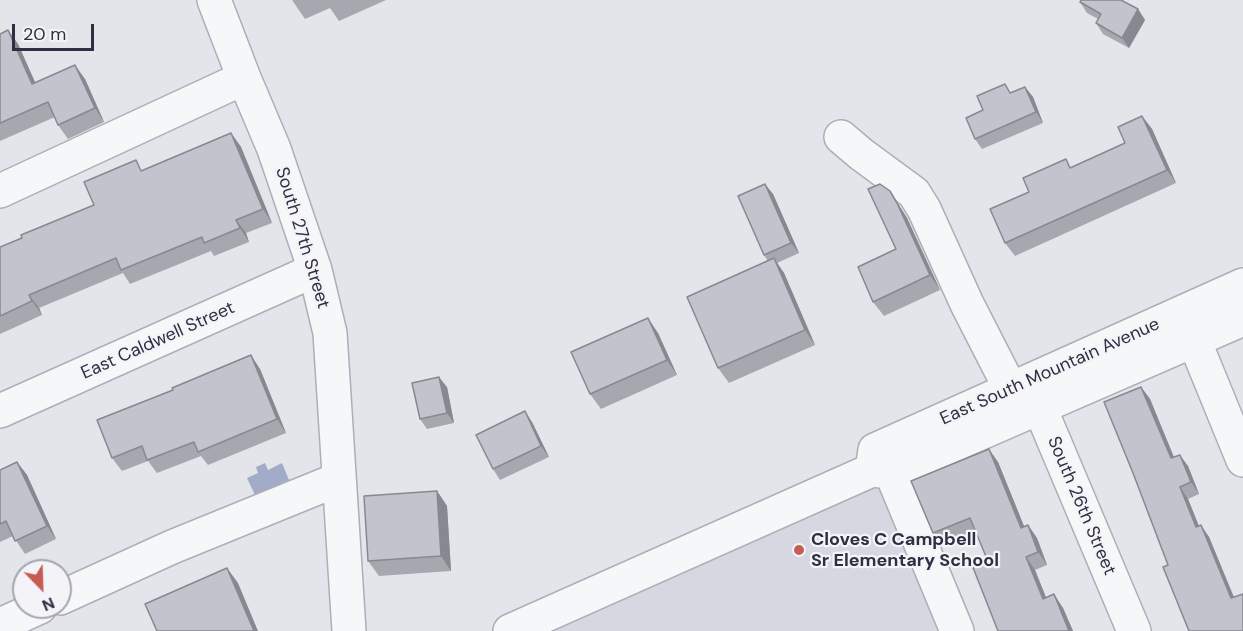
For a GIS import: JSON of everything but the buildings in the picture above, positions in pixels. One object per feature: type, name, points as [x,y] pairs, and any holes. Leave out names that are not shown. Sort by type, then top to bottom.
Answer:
[{"type":"street","name":"South 27th Street","points":[[214,0],[274,149],[315,270],[330,333],[349,631]]},
{"type":"street","points":[[0,191],[244,78]]},
{"type":"street","name":"South 26th Street","points":[[841,137],[914,193],[924,209],[967,304],[1026,394],[1134,631]]},
{"type":"street","name":"East Caldwell Street","points":[[0,411],[315,270]]},
{"type":"street","name":"East South Mountain Avenue","points":[[510,631],[882,471],[1026,394],[1243,285]]},
{"type":"street","name":"East South Mountain Avenue","points":[[1026,394],[1194,340],[1243,319]]},
{"type":"street","points":[[1194,340],[1243,460]]},
{"type":"street","points":[[882,471],[957,631]]},
{"type":"street","points":[[72,593],[172,547],[339,479]]},
{"type":"shaded area","name":"Cloves C Campbell Sr Elementary School","points":[[872,470],[940,631],[510,631]]},
{"type":"water","points":[[265,463],[268,470],[282,463],[289,480],[255,495],[247,478],[258,473],[256,467]]},
{"type":"place","name":"Cloves C Campbell Sr Elementary School","points":[[799,550]]}]
